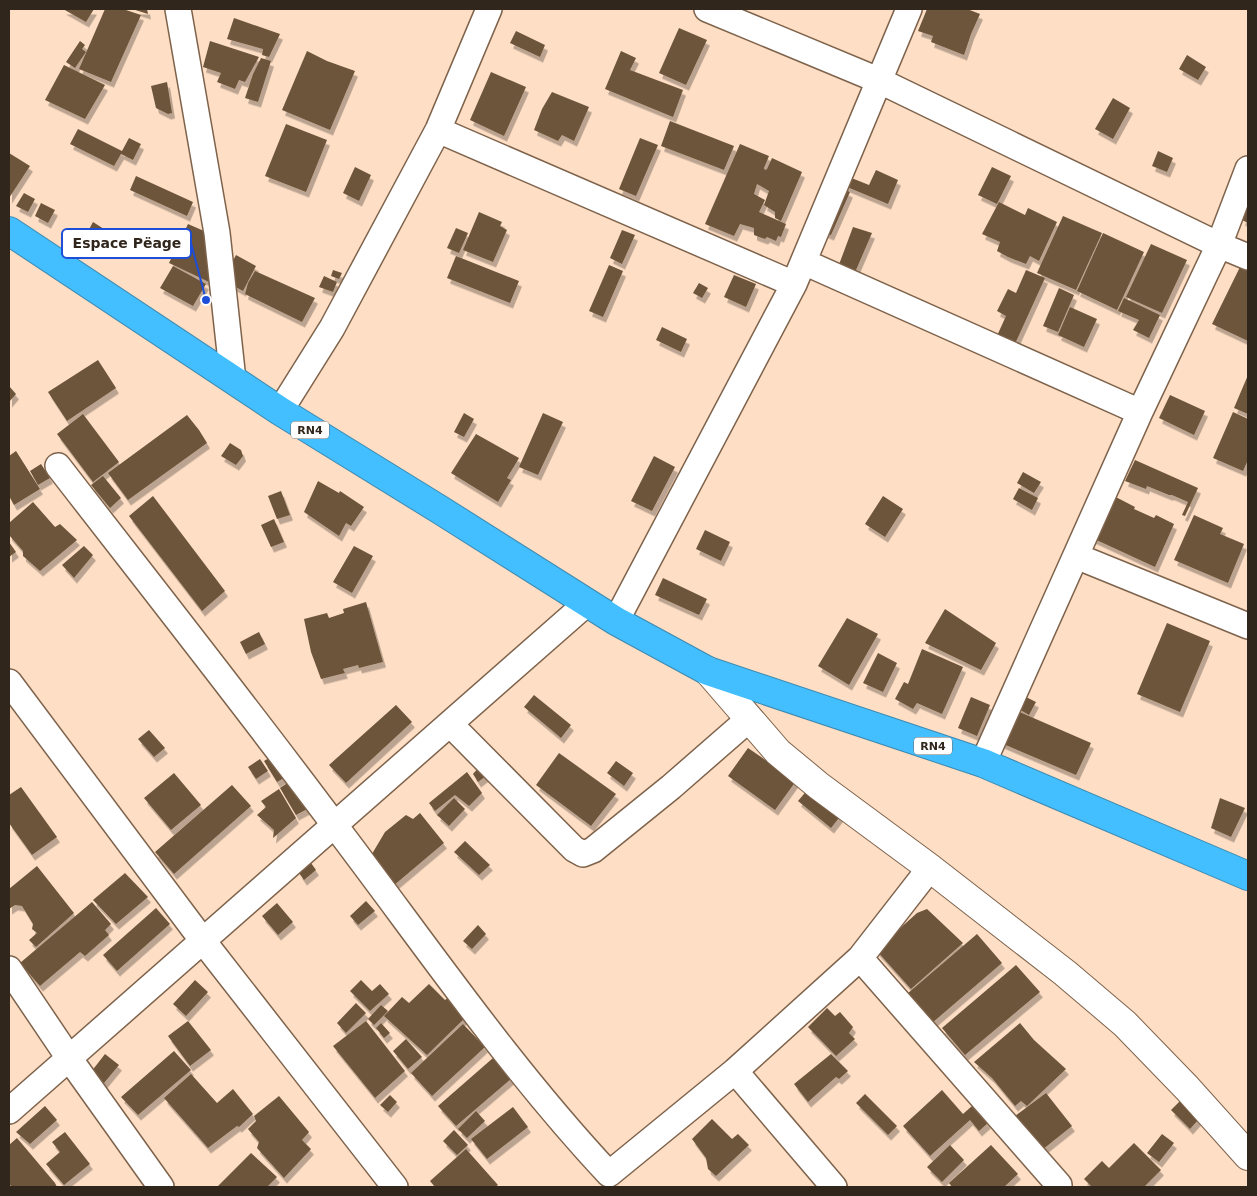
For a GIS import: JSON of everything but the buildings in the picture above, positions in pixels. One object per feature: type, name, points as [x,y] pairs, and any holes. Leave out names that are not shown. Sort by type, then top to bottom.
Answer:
[{"type":"highway","name":"RN4","points":[[9,231],[280,411],[616,621],[708,671],[983,763],[1248,876]]},
{"type":"street","points":[[178,9],[217,232],[233,380]]},
{"type":"street","points":[[280,411],[332,328],[438,130],[489,9]]},
{"type":"street","points":[[707,9],[878,80],[1248,257]]},
{"type":"street","points":[[616,621],[799,273],[909,9]]},
{"type":"street","points":[[438,130],[799,273],[1140,412]]},
{"type":"street","points":[[983,763],[1140,412],[1220,245],[1248,169]]},
{"type":"street","points":[[58,466],[335,825],[535,1090],[614,1181],[860,958],[930,868]]},
{"type":"street","points":[[1076,556],[1248,626]]},
{"type":"street","points":[[9,1111],[587,602]]},
{"type":"street","points":[[708,671],[778,752],[819,786],[930,868],[1065,974],[1125,1024],[1187,1088],[1248,1156]]},
{"type":"street","points":[[9,682],[203,941],[395,1187]]},
{"type":"street","points":[[450,724],[574,849],[583,854],[600,845],[671,787],[749,719]]},
{"type":"street","points":[[860,958],[1058,1186]]},
{"type":"street","points":[[9,969],[161,1187]]},
{"type":"street","points":[[735,1072],[834,1187]]},
{"type":"place","name":"Espace Pëage","points":[[206,300]]}]
